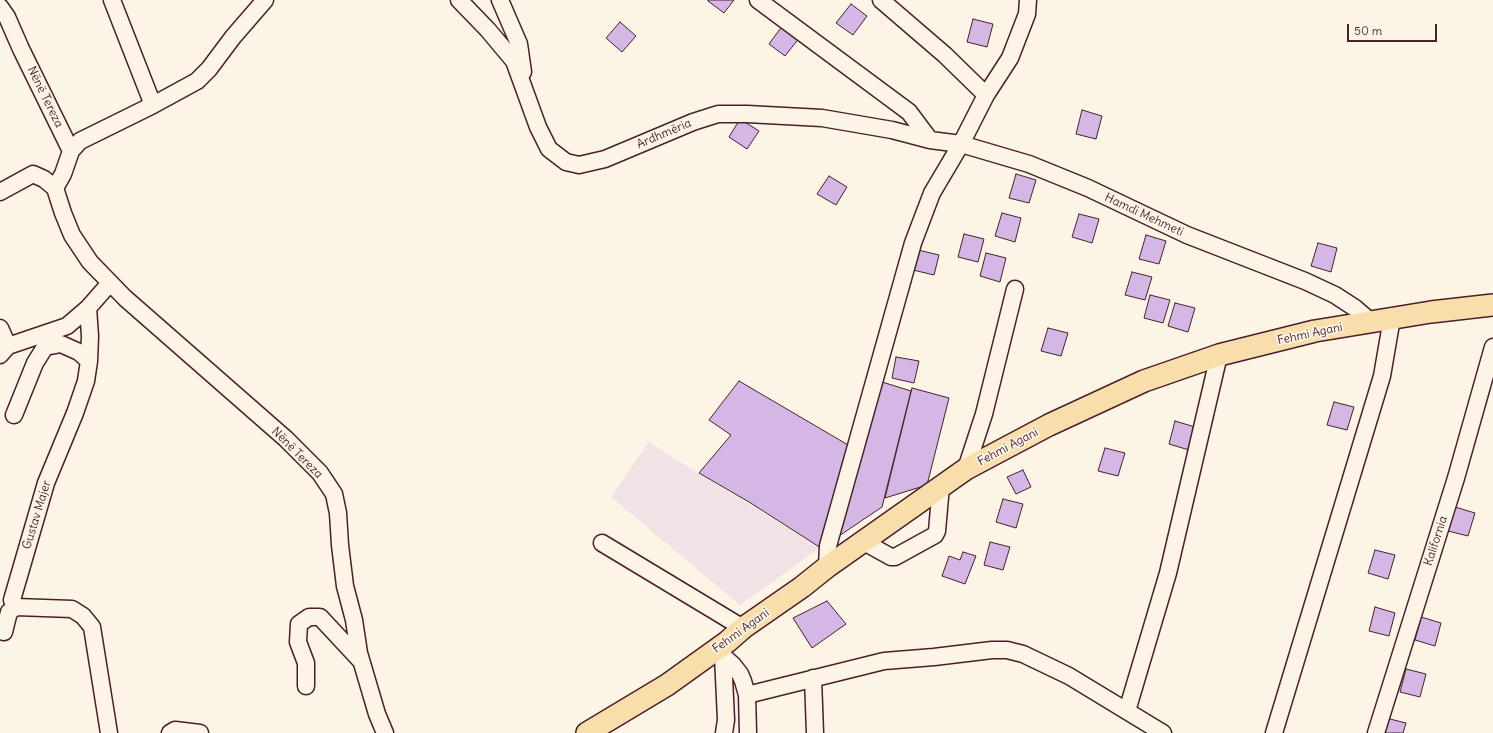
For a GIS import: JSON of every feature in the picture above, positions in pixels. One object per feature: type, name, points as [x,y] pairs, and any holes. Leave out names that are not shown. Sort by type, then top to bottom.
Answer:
[{"type":"main road","name":"Fehmi Agani","points":[[587,733],[721,652],[727,642],[743,628],[790,596],[828,567],[966,469],[1049,425],[1144,381],[1219,355],[1315,332],[1370,321],[1493,305]]},
{"type":"street","points":[[112,0],[153,105]]},
{"type":"street","points":[[0,192],[33,174],[44,179],[55,188],[63,174],[71,151],[80,141],[153,105],[196,81],[210,69],[233,38],[265,0]]},
{"type":"street","name":"Ardhmëria","points":[[459,0],[488,30],[514,61],[538,127],[549,149],[566,162],[579,165],[605,159],[693,122],[718,114],[822,118],[892,130],[930,140],[961,144]]},
{"type":"street","points":[[500,0],[519,44],[526,96]]},
{"type":"street","points":[[758,0],[909,112],[930,140]]},
{"type":"street","points":[[881,0],[945,55],[986,95]]},
{"type":"street","points":[[828,567],[828,546],[914,243],[932,193],[961,144],[986,95],[1010,58],[1027,14],[1028,0]]},
{"type":"street","name":"Nënë Tereza","points":[[0,7],[7,17],[71,151]]},
{"type":"street","name":"Hamdi Mehmeti","points":[[961,144],[1029,164],[1088,188],[1186,235],[1305,281],[1335,295],[1355,308],[1370,321]]},
{"type":"street","name":"Nënë Tereza","points":[[55,188],[63,214],[72,235],[90,262],[143,314],[286,440],[320,473],[334,494],[338,513],[345,586],[361,660],[377,714],[385,733]]},
{"type":"street","points":[[14,415],[36,363],[45,348],[59,337],[67,326],[88,308],[110,283]]},
{"type":"street","points":[[966,469],[984,414],[1015,289]]},
{"type":"street","name":"Gustav Majer","points":[[16,607],[12,600],[46,483],[84,388],[89,362],[90,336],[88,308]]},
{"type":"street","points":[[1274,733],[1382,376],[1392,318]]},
{"type":"street","points":[[0,328],[4,351],[20,341],[67,326]]},
{"type":"street","points":[[45,348],[61,344],[79,352],[89,362]]},
{"type":"street","name":"Kalifornia","points":[[1376,733],[1456,478],[1493,347]]},
{"type":"street","points":[[1127,710],[1168,573],[1219,355]]},
{"type":"street","points":[[864,542],[891,557],[895,557],[935,535],[937,531],[942,486]]},
{"type":"street","points":[[602,543],[743,628]]},
{"type":"street","points":[[4,632],[8,612],[16,607],[72,609],[83,616],[92,627],[109,733]]},
{"type":"street","points":[[306,686],[306,662],[298,642],[299,624],[309,618],[320,617],[361,660]]},
{"type":"street","points":[[747,695],[884,661],[992,650],[1007,650],[1039,660],[1127,710],[1163,733]]},
{"type":"street","points":[[721,652],[740,674],[747,695],[748,733]]},
{"type":"street","points":[[721,652],[726,720],[724,733]]},
{"type":"street","points":[[813,678],[815,733]]},
{"type":"street","points":[[170,733],[175,730],[200,733]]},
{"type":"shaded area","points":[[649,442],[820,548],[740,605],[611,497]]},
{"type":"building","points":[[708,0],[734,0],[724,13]]},
{"type":"building","points":[[851,4],[867,16],[853,35],[836,23]]},
{"type":"building","points":[[973,19],[993,24],[987,47],[967,42]]},
{"type":"building","points":[[620,22],[636,36],[622,52],[606,38]]},
{"type":"building","points":[[783,25],[800,37],[785,56],[769,44]]},
{"type":"building","points":[[1082,110],[1102,116],[1096,139],[1076,134]]},
{"type":"building","points":[[740,119],[759,131],[747,149],[729,137]]},
{"type":"building","points":[[1016,174],[1036,180],[1029,203],[1009,198]]},
{"type":"building","points":[[829,176],[847,187],[836,205],[817,194]]},
{"type":"building","points":[[1002,213],[1021,218],[1015,242],[995,236]]},
{"type":"building","points":[[1079,214],[1099,219],[1092,243],[1072,237]]},
{"type":"building","points":[[964,234],[984,239],[978,262],[958,257]]},
{"type":"building","points":[[1146,235],[1166,241],[1159,264],[1139,259]]},
{"type":"building","points":[[1318,243],[1337,248],[1331,272],[1311,266]]},
{"type":"building","points":[[918,250],[939,255],[934,275],[913,270]]},
{"type":"building","points":[[986,253],[1006,258],[1000,282],[980,276]]},
{"type":"building","points":[[1132,272],[1152,277],[1145,300],[1125,295]]},
{"type":"building","points":[[1150,295],[1170,300],[1163,323],[1144,318]]},
{"type":"building","points":[[1175,303],[1195,308],[1188,332],[1168,326]]},
{"type":"building","points":[[1048,328],[1068,333],[1061,356],[1041,351]]},
{"type":"building","points":[[896,357],[919,361],[914,383],[892,378]]},
{"type":"building","points":[[739,381],[855,449],[879,381],[911,391],[882,507],[821,548],[749,502],[699,473],[731,435],[709,420]]},
{"type":"building","points":[[912,388],[949,398],[927,485],[885,498]]},
{"type":"building","points":[[1334,402],[1354,407],[1347,430],[1327,425]]},
{"type":"building","points":[[1175,421],[1195,427],[1189,450],[1169,444]]},
{"type":"building","points":[[1105,448],[1125,453],[1118,476],[1098,471]]},
{"type":"building","points":[[1023,470],[1031,487],[1016,494],[1007,477]]},
{"type":"building","points":[[1003,499],[1023,504],[1016,528],[996,522]]},
{"type":"building","points":[[1455,507],[1475,513],[1468,536],[1448,531]]},
{"type":"building","points":[[990,542],[1010,547],[1003,570],[984,565]]},
{"type":"building","points":[[1375,550],[1395,555],[1388,579],[1368,573]]},
{"type":"building","points":[[963,552],[976,556],[965,584],[942,576],[949,556],[960,560]]},
{"type":"building","points":[[827,601],[846,624],[812,648],[793,618]]},
{"type":"building","points":[[1375,607],[1395,613],[1389,636],[1369,631]]},
{"type":"building","points":[[1421,617],[1441,623],[1435,646],[1415,640]]},
{"type":"building","points":[[1406,669],[1426,674],[1420,697],[1400,692]]},
{"type":"building","points":[[1386,718],[1406,723],[1403,733],[1382,733]]}]
